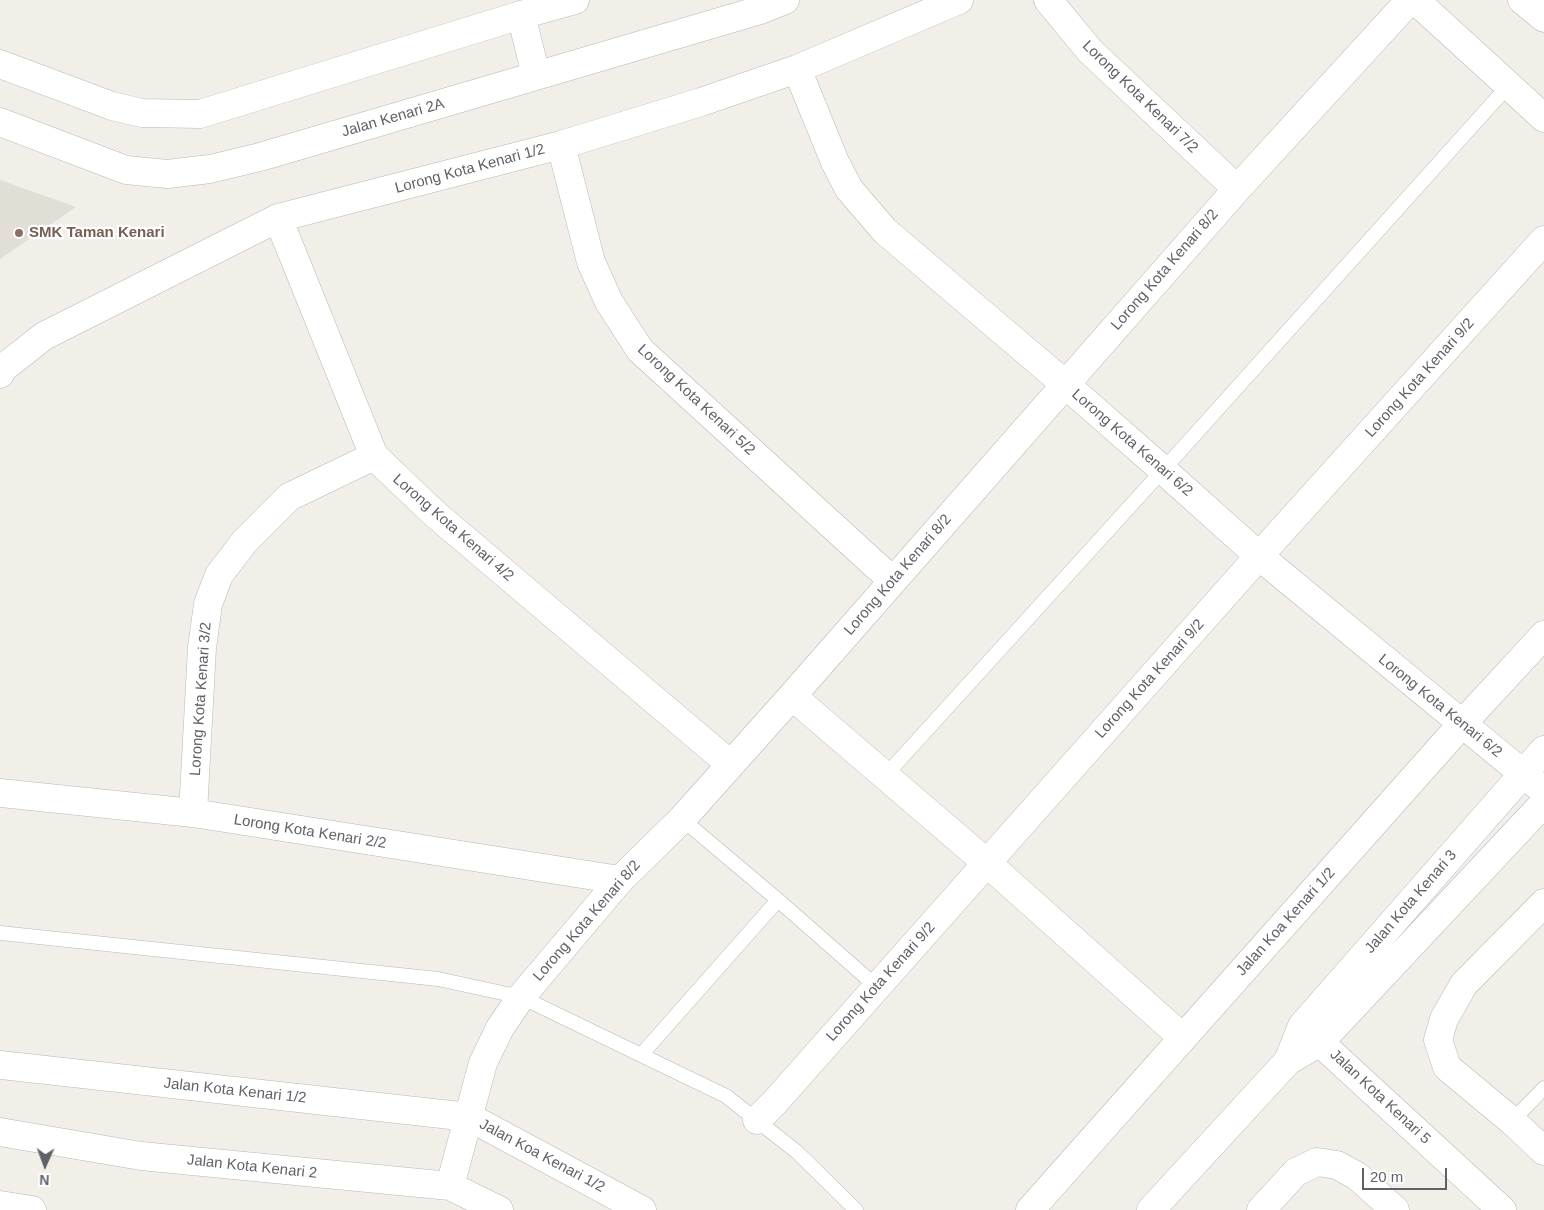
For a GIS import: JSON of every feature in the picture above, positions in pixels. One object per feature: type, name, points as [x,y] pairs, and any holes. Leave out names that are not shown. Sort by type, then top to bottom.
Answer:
[{"type":"street","points":[[0,64],[112,106],[142,113],[200,114],[575,0]]},
{"type":"street","name":"Jalan Kenari 2A","points":[[0,122],[126,170],[167,174],[210,169],[260,157],[760,10],[785,0]]},
{"type":"street","name":"Lorong Kota Kenari 1/2","points":[[0,374],[2,369],[44,336],[278,218],[561,145],[701,102],[797,69],[959,0]]},
{"type":"street","name":"Lorong Kota Kenari 7/2","points":[[1048,0],[1090,51],[1237,189]]},
{"type":"street","name":"Lorong Kota Kenari 8/2","points":[[450,1186],[483,1063],[500,1028],[521,997],[620,880],[682,819],[1237,189],[1410,0]]},
{"type":"street","points":[[1415,0],[1544,118]]},
{"type":"street","points":[[1522,0],[1544,18]]},
{"type":"street","points":[[521,15],[536,75]]},
{"type":"street","name":"Lorong Kota Kenari 6/2","points":[[797,69],[835,162],[849,190],[885,230],[1065,384],[1258,556],[1544,791]]},
{"type":"street","name":"Lorong Kota Kenari 5/2","points":[[561,145],[591,262],[609,302],[640,350],[893,581]]},
{"type":"street","name":"Lorong Kota Kenari 4/2","points":[[278,218],[374,456],[435,514],[730,764]]},
{"type":"street","name":"Lorong Kota Kenari 9/2","points":[[757,1120],[775,1102],[1258,556],[1544,240]]},
{"type":"street","name":"Lorong Kota Kenari 3/2","points":[[192,813],[202,648],[208,604],[219,575],[245,540],[289,497],[374,456]]},
{"type":"street","name":"Jalan Koa Kenari 1/2","points":[[1030,1210],[1461,724],[1544,635]]},
{"type":"street","points":[[792,696],[987,863],[1182,1038]]},
{"type":"street","name":"Jalan Kota Kenari 3","points":[[1151,1210],[1288,1061],[1523,773],[1544,750]]},
{"type":"street","name":"Lorong Kota Kenari 2/2","points":[[0,793],[192,813],[620,880]]},
{"type":"street","name":"Jalan Kota Kenari 3","points":[[1311,1034],[1544,803]]},
{"type":"street","points":[[1544,903],[1464,984],[1444,1019],[1438,1040],[1447,1067],[1544,1151]]},
{"type":"street","name":"Jalan Kota Kenari 5","points":[[1311,1034],[1502,1210]]},
{"type":"street","name":"Jalan Kota Kenari 1/2","points":[[0,1065],[470,1117]]},
{"type":"street","name":"Jalan Koa Kenari 1/2","points":[[470,1117],[642,1210]]},
{"type":"street","name":"Jalan Kota Kenari 2","points":[[0,1132],[141,1156],[450,1186],[499,1210]]},
{"type":"street","points":[[1261,1210],[1296,1172],[1317,1162],[1337,1165],[1357,1176],[1395,1210]]},
{"type":"street","points":[[0,1205],[32,1210]]},
{"type":"lane","points":[[885,776],[1508,86]]},
{"type":"lane","points":[[682,819],[877,987]]},
{"type":"lane","points":[[641,1055],[778,900]]},
{"type":"lane","points":[[0,933],[438,980],[521,997],[726,1096],[797,1152],[856,1210]]},
{"type":"lane","points":[[1512,1122],[1544,1088]]},
{"type":"shaded area","name":"SMK Taman Kenari","points":[[0,180],[76,207],[0,259]]},
{"type":"place","name":"SMK Taman Kenari","points":[[19,233]]}]
